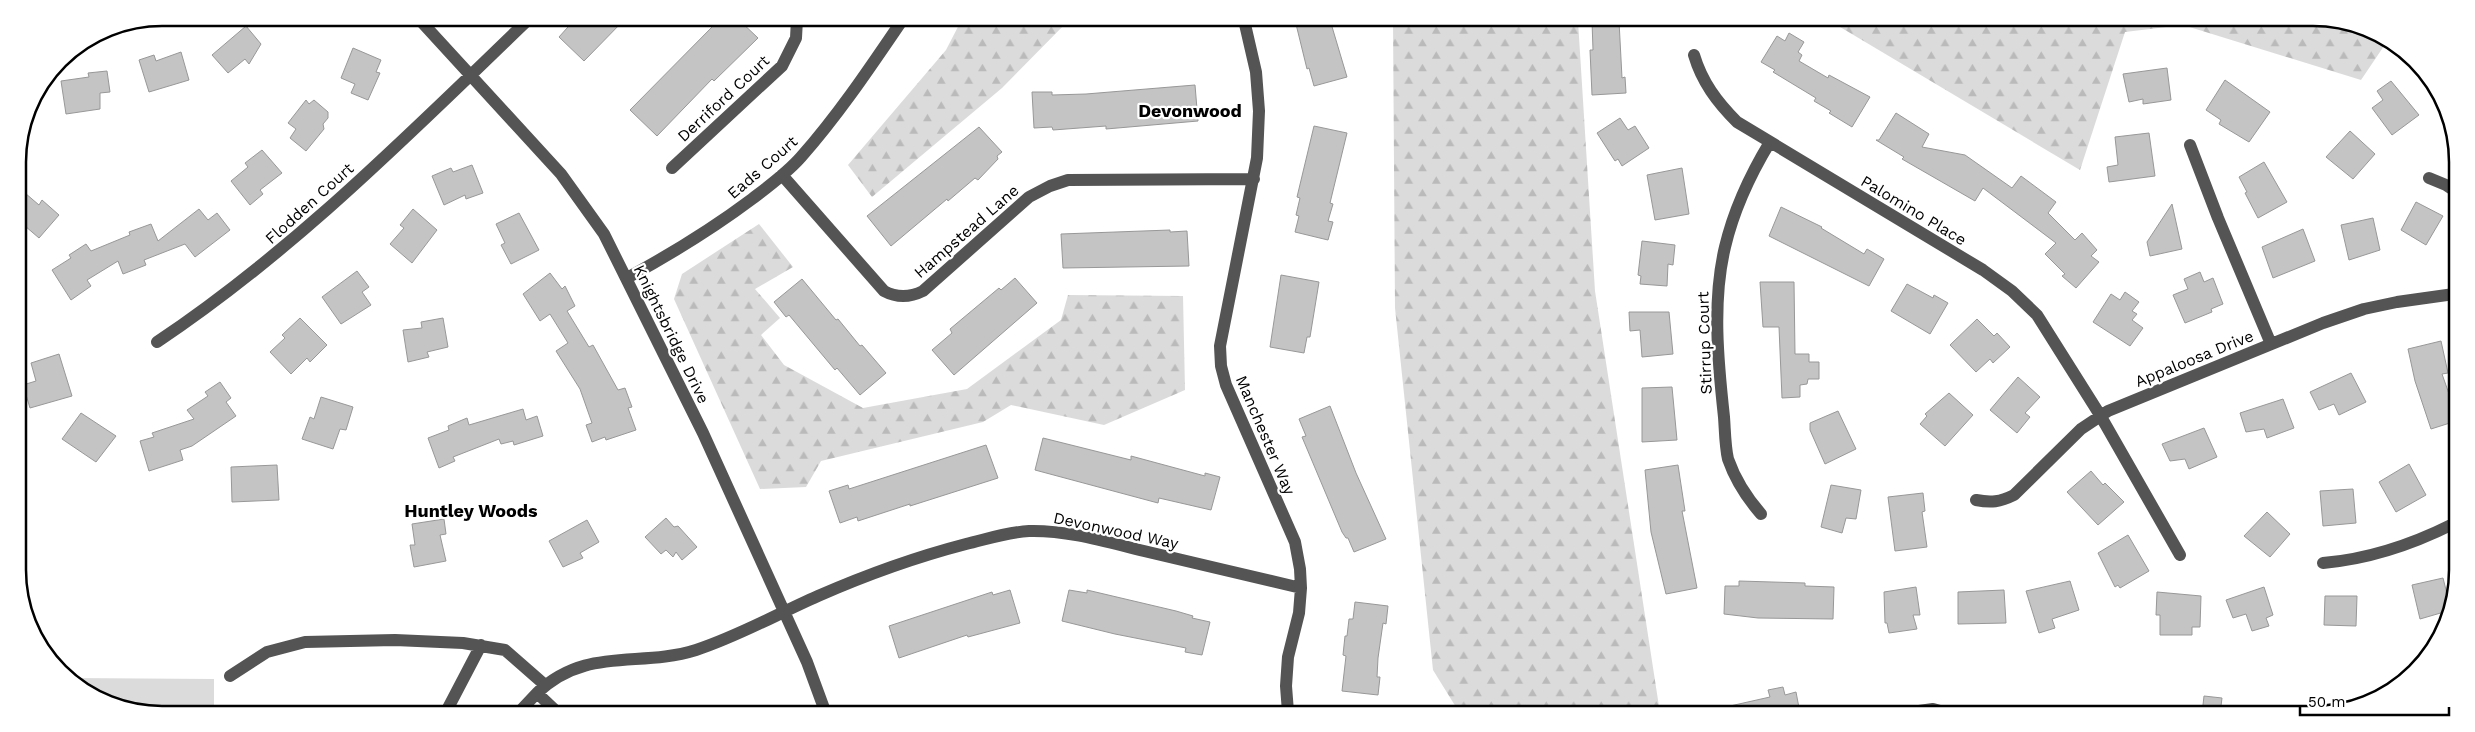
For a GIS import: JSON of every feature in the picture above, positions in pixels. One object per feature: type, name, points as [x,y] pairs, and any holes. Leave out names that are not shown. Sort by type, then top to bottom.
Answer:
[{"type":"street","name":"Knightsbridge Drive","points":[[425,26],[578,196],[604,234],[703,433],[807,662],[823,706]]},
{"type":"street","name":"Flodden Court","points":[[157,342],[206,309],[272,258],[330,208],[522,26]]},
{"type":"street","name":"Derriford Court","points":[[672,168],[782,66],[796,38],[797,26]]},
{"type":"street","name":"Eads Court","points":[[627,278],[676,252],[723,221],[782,175],[800,158],[851,94],[898,26]]},
{"type":"street","name":"Manchester Way","points":[[1245,26],[1256,72],[1259,111],[1254,179],[1220,346],[1221,366],[1226,385],[1295,542],[1301,588],[1299,613],[1288,657],[1286,686],[1287,705]]},
{"type":"street","name":"Palomino Place","points":[[1694,55],[1706,86],[1720,105],[1737,122],[1983,270],[2012,290],[2037,315],[2100,415],[2180,555]]},
{"type":"street","name":"Stirrup Court","points":[[1762,514],[1740,486],[1728,458],[1721,395],[1717,316],[1718,285],[1725,247],[1736,210],[1751,175],[1770,142]]},
{"type":"street","points":[[2190,145],[2218,218],[2271,344]]},
{"type":"street","name":"Hampstead Lane","points":[[782,175],[884,291],[902,297],[914,296],[923,291],[1029,197],[1050,186],[1068,180],[1254,179]]},
{"type":"street","points":[[2428,178],[2449,187]]},
{"type":"street","name":"Appaloosa Drive","points":[[1976,500],[1992,503],[2002,501],[2014,495],[2081,429],[2100,415],[2271,344],[2364,309],[2449,295]]},
{"type":"street","points":[[2323,563],[2346,561],[2390,551],[2425,538],[2449,526]]},
{"type":"street","name":"Devonwood Way","points":[[525,706],[541,689],[574,668],[596,662],[657,658],[694,650],[737,635],[784,611],[881,570],[946,550],[1027,532],[1050,531],[1106,542],[1301,588]]},
{"type":"street","points":[[230,676],[267,652],[305,642],[395,640],[481,645],[505,650],[541,689],[553,706]]},
{"type":"street","points":[[449,706],[481,645]]},
{"type":"green space","points":[[958,26],[1063,26],[1002,88],[872,197],[848,165],[946,50]]},
{"type":"green space","points":[[1393,26],[1578,26],[1595,291],[1659,705],[1455,705],[1433,670],[1395,308]]},
{"type":"green space","points":[[1838,26],[2175,26],[2125,32],[2080,170]]},
{"type":"green space","points":[[2186,26],[2313,26],[2331,27],[2348,31],[2384,46],[2361,80]]},
{"type":"green space","points":[[759,224],[793,267],[755,289],[780,318],[761,335],[784,365],[863,408],[967,389],[1061,320],[1068,295],[1183,296],[1185,390],[1104,425],[1011,405],[983,422],[821,461],[806,487],[760,489],[674,299],[682,274]]},
{"type":"green space","points":[[79,678],[214,679],[214,706],[162,706],[144,705],[127,701],[94,688]]},
{"type":"building","points":[[246,26],[261,44],[249,64],[245,59],[228,73],[212,55]]},
{"type":"building","points":[[569,26],[618,26],[584,61],[559,37]]},
{"type":"building","points":[[713,26],[745,26],[758,38],[714,81],[712,79],[657,136],[630,110]]},
{"type":"building","points":[[1296,26],[1332,26],[1347,77],[1314,86],[1309,68],[1307,69]]},
{"type":"building","points":[[1592,26],[1619,26],[1622,78],[1625,77],[1626,93],[1592,95],[1590,50],[1593,50]]},
{"type":"building","points":[[1789,33],[1804,42],[1798,52],[1802,55],[1799,61],[1828,78],[1829,75],[1870,97],[1852,127],[1814,101],[1816,98],[1773,72],[1775,70],[1761,62],[1777,36],[1785,41]]},
{"type":"building","points":[[353,48],[381,60],[376,72],[380,73],[368,100],[351,93],[355,84],[341,78]]},
{"type":"building","points":[[181,52],[189,80],[149,92],[139,60],[154,55],[156,61]]},
{"type":"building","points":[[2167,68],[2171,100],[2143,104],[2143,99],[2129,102],[2123,74]]},
{"type":"building","points":[[107,71],[110,92],[100,93],[100,109],[66,114],[61,81],[89,77],[88,73]]},
{"type":"building","points":[[2225,80],[2270,112],[2249,142],[2219,124],[2221,120],[2206,110]]},
{"type":"building","points":[[2391,81],[2419,115],[2392,135],[2372,108],[2383,100],[2377,91]]},
{"type":"building","points":[[1195,85],[1198,121],[1106,129],[1106,126],[1053,130],[1052,127],[1034,128],[1032,92],[1052,92],[1052,95],[1086,94]]},
{"type":"building","points":[[306,100],[309,104],[314,100],[328,112],[328,118],[323,124],[324,129],[306,151],[290,138],[296,129],[288,123]]},
{"type":"building","points":[[1896,113],[1929,134],[1922,147],[1965,155],[2012,188],[2021,176],[2056,202],[2048,213],[2075,240],[2082,233],[2097,250],[2091,256],[2099,262],[2076,288],[2062,276],[2065,274],[2045,254],[2056,243],[1983,188],[1975,201],[1902,159],[1904,157],[1876,140],[1879,140]]},
{"type":"building","points":[[1620,118],[1628,130],[1635,126],[1649,148],[1622,166],[1618,159],[1615,161],[1597,133]]},
{"type":"building","points":[[1314,126],[1347,133],[1330,203],[1333,204],[1328,221],[1333,222],[1328,240],[1295,232],[1299,216],[1296,215],[1300,198],[1297,197]]},
{"type":"building","points":[[979,127],[1002,152],[997,156],[998,159],[978,180],[975,178],[948,201],[947,199],[891,246],[867,216]]},
{"type":"building","points":[[2350,131],[2375,154],[2353,179],[2326,157]]},
{"type":"building","points":[[2149,133],[2155,176],[2109,182],[2107,167],[2118,165],[2115,137]]},
{"type":"building","points":[[262,150],[282,173],[260,190],[263,194],[250,205],[231,181],[248,167],[245,163]]},
{"type":"building","points":[[2264,162],[2287,202],[2258,218],[2239,177]]},
{"type":"building","points":[[472,165],[483,193],[466,199],[465,195],[444,205],[432,176],[451,168],[453,172]]},
{"type":"building","points":[[1682,168],[1689,214],[1655,220],[1647,175]]},
{"type":"building","points":[[27,195],[39,205],[42,200],[59,215],[39,238],[27,228]]},
{"type":"building","points":[[2416,202],[2443,216],[2426,245],[2401,230]]},
{"type":"building","points":[[2172,204],[2182,249],[2150,256],[2147,242]]},
{"type":"building","points":[[1781,207],[1822,227],[1864,254],[1867,249],[1884,259],[1869,286],[1769,236]]},
{"type":"building","points":[[199,209],[208,220],[217,213],[230,230],[195,257],[185,244],[144,260],[146,265],[123,274],[118,261],[87,280],[91,286],[71,300],[52,270],[71,258],[69,255],[86,244],[91,251],[130,235],[129,232],[151,224],[158,241]]},
{"type":"building","points":[[413,209],[437,230],[412,263],[390,244],[404,228],[400,225]]},
{"type":"building","points":[[519,213],[539,250],[511,264],[501,245],[505,243],[496,224]]},
{"type":"building","points":[[2373,218],[2380,250],[2349,260],[2341,225]]},
{"type":"building","points":[[2303,229],[2315,261],[2273,278],[2262,247]]},
{"type":"building","points":[[1170,230],[1170,232],[1187,231],[1189,266],[1063,268],[1061,234]]},
{"type":"building","points":[[1642,241],[1675,245],[1673,265],[1668,264],[1667,286],[1640,284],[1641,276],[1638,275]]},
{"type":"building","points":[[357,271],[369,287],[362,292],[371,305],[341,324],[322,297]]},
{"type":"building","points":[[2200,272],[2204,282],[2213,278],[2223,304],[2211,309],[2212,312],[2185,323],[2173,295],[2188,289],[2184,279]]},
{"type":"building","points":[[550,273],[562,289],[565,286],[575,306],[567,311],[589,347],[593,345],[618,390],[625,388],[632,407],[628,408],[636,430],[606,440],[605,437],[592,442],[586,425],[592,423],[580,389],[556,351],[568,343],[550,314],[540,321],[523,294]]},
{"type":"building","points":[[1281,275],[1319,282],[1310,337],[1307,337],[1304,353],[1270,347]]},
{"type":"building","points":[[1015,278],[1037,303],[954,375],[932,350],[952,333],[950,329],[999,288],[1001,290]]},
{"type":"building","points":[[802,279],[836,320],[838,319],[886,373],[860,395],[837,368],[835,370],[789,315],[786,317],[774,302]]},
{"type":"building","points":[[1760,282],[1794,282],[1795,354],[1809,354],[1809,362],[1819,362],[1819,379],[1808,379],[1807,384],[1800,385],[1800,397],[1782,398],[1779,327],[1763,327]]},
{"type":"building","points":[[1907,284],[1933,298],[1934,295],[1948,303],[1930,334],[1891,311]]},
{"type":"building","points":[[2125,292],[2139,302],[2132,311],[2137,314],[2132,320],[2143,328],[2130,346],[2093,322],[2111,294],[2120,300]]},
{"type":"building","points":[[1629,312],[1669,312],[1673,354],[1642,357],[1640,330],[1630,331]]},
{"type":"building","points":[[300,318],[327,345],[310,362],[307,358],[291,374],[270,352],[285,338],[282,335]]},
{"type":"building","points":[[443,318],[448,347],[427,352],[429,357],[408,362],[403,330],[422,328],[421,322]]},
{"type":"building","points":[[1977,319],[1994,336],[1997,333],[2010,347],[1993,363],[1990,359],[1976,372],[1950,345]]},
{"type":"building","points":[[2441,341],[2448,373],[2442,374],[2449,394],[2449,423],[2431,429],[2415,381],[2408,349]]},
{"type":"building","points":[[59,354],[72,396],[30,408],[26,396],[26,384],[36,381],[31,363]]},
{"type":"building","points":[[2351,373],[2366,402],[2339,415],[2334,404],[2319,410],[2310,392]]},
{"type":"building","points":[[2018,377],[2040,397],[2025,413],[2030,417],[2017,433],[1990,410]]},
{"type":"building","points":[[220,382],[231,398],[226,402],[236,416],[192,446],[180,450],[183,460],[149,471],[140,441],[154,437],[152,433],[194,419],[187,410],[208,396],[205,392]]},
{"type":"building","points":[[1672,387],[1677,440],[1642,442],[1642,388]]},
{"type":"building","points":[[1949,393],[1973,415],[1945,446],[1920,424],[1927,416],[1925,414]]},
{"type":"building","points":[[321,397],[353,407],[346,430],[340,429],[333,449],[302,439],[310,417],[314,419]]},
{"type":"building","points":[[2283,399],[2294,428],[2267,438],[2264,429],[2246,432],[2240,413]]},
{"type":"building","points":[[1330,406],[1356,473],[1386,539],[1354,552],[1348,538],[1342,532],[1302,437],[1306,436],[1299,419]]},
{"type":"building","points":[[523,409],[526,420],[537,416],[543,436],[514,445],[513,441],[501,444],[499,439],[453,457],[455,461],[439,468],[428,438],[449,430],[448,426],[467,418],[469,425]]},
{"type":"building","points":[[1838,411],[1856,449],[1825,464],[1810,430],[1810,423]]},
{"type":"building","points":[[81,413],[116,436],[96,462],[62,439]]},
{"type":"building","points":[[2204,428],[2217,457],[2189,469],[2185,459],[2170,461],[2162,444]]},
{"type":"building","points":[[1043,438],[1131,460],[1131,456],[1205,476],[1205,473],[1220,477],[1211,510],[1159,498],[1158,503],[1035,470]]},
{"type":"building","points":[[986,445],[998,478],[858,521],[857,517],[840,523],[829,491],[848,485],[849,489]]},
{"type":"building","points":[[2409,464],[2426,495],[2396,512],[2379,482]]},
{"type":"building","points":[[277,465],[279,500],[232,502],[231,467]]},
{"type":"building","points":[[1678,465],[1685,511],[1682,511],[1697,588],[1666,594],[1651,532],[1645,470]]},
{"type":"building","points":[[2091,471],[2103,485],[2105,483],[2124,502],[2098,525],[2067,492]]},
{"type":"building","points":[[1831,485],[1861,490],[1856,519],[1846,518],[1842,533],[1821,527]]},
{"type":"building","points":[[2353,489],[2356,523],[2323,526],[2320,491]]},
{"type":"building","points":[[1923,493],[1925,511],[1922,512],[1927,547],[1895,551],[1888,497]]},
{"type":"building","points":[[2267,512],[2290,534],[2270,557],[2244,536]]},
{"type":"building","points":[[666,518],[674,527],[678,526],[697,547],[682,560],[676,552],[673,557],[666,550],[661,554],[645,537]]},
{"type":"building","points":[[444,519],[446,534],[440,535],[446,561],[414,567],[410,545],[415,545],[412,524]]},
{"type":"building","points":[[587,520],[599,542],[580,553],[583,558],[563,567],[549,541]]},
{"type":"building","points":[[2128,535],[2149,571],[2120,588],[2118,585],[2115,587],[2098,553]]},
{"type":"building","points":[[2443,578],[2447,593],[2441,613],[2420,619],[2412,585]]},
{"type":"building","points":[[1739,581],[1805,583],[1805,586],[1834,587],[1833,619],[1758,618],[1724,614],[1725,586],[1739,586]]},
{"type":"building","points":[[2070,581],[2079,610],[2052,619],[2055,628],[2039,633],[2026,591]]},
{"type":"building","points":[[1916,587],[1920,615],[1913,615],[1917,629],[1889,633],[1887,623],[1885,623],[1884,592]]},
{"type":"building","points":[[2264,587],[2273,615],[2266,618],[2269,626],[2252,631],[2246,614],[2233,618],[2226,600]]},
{"type":"building","points":[[1010,590],[1020,623],[968,637],[967,635],[899,658],[889,626],[992,592],[993,595]]},
{"type":"building","points":[[1069,590],[1087,593],[1087,590],[1176,611],[1193,616],[1192,618],[1210,622],[1202,655],[1185,652],[1186,648],[1062,621]]},
{"type":"building","points":[[2004,590],[2006,623],[1958,624],[1958,592]]},
{"type":"building","points":[[2157,592],[2201,596],[2200,627],[2192,627],[2192,635],[2160,635],[2160,615],[2156,615]]},
{"type":"building","points":[[2325,596],[2357,596],[2356,626],[2324,625]]},
{"type":"building","points":[[1355,602],[1388,606],[1386,624],[1383,623],[1378,658],[1377,677],[1380,677],[1378,695],[1342,691],[1346,656],[1343,655],[1345,636],[1347,636],[1349,619],[1353,619]]},
{"type":"building","points":[[1783,687],[1785,695],[1796,692],[1799,705],[1733,705],[1770,697],[1768,690]]},
{"type":"building","points":[[2204,696],[2222,698],[2221,705],[2203,705]]},
{"type":"district","name":"Devonwood","points":[[1190,111]]},
{"type":"district","name":"Huntley Woods","points":[[471,511]]}]
